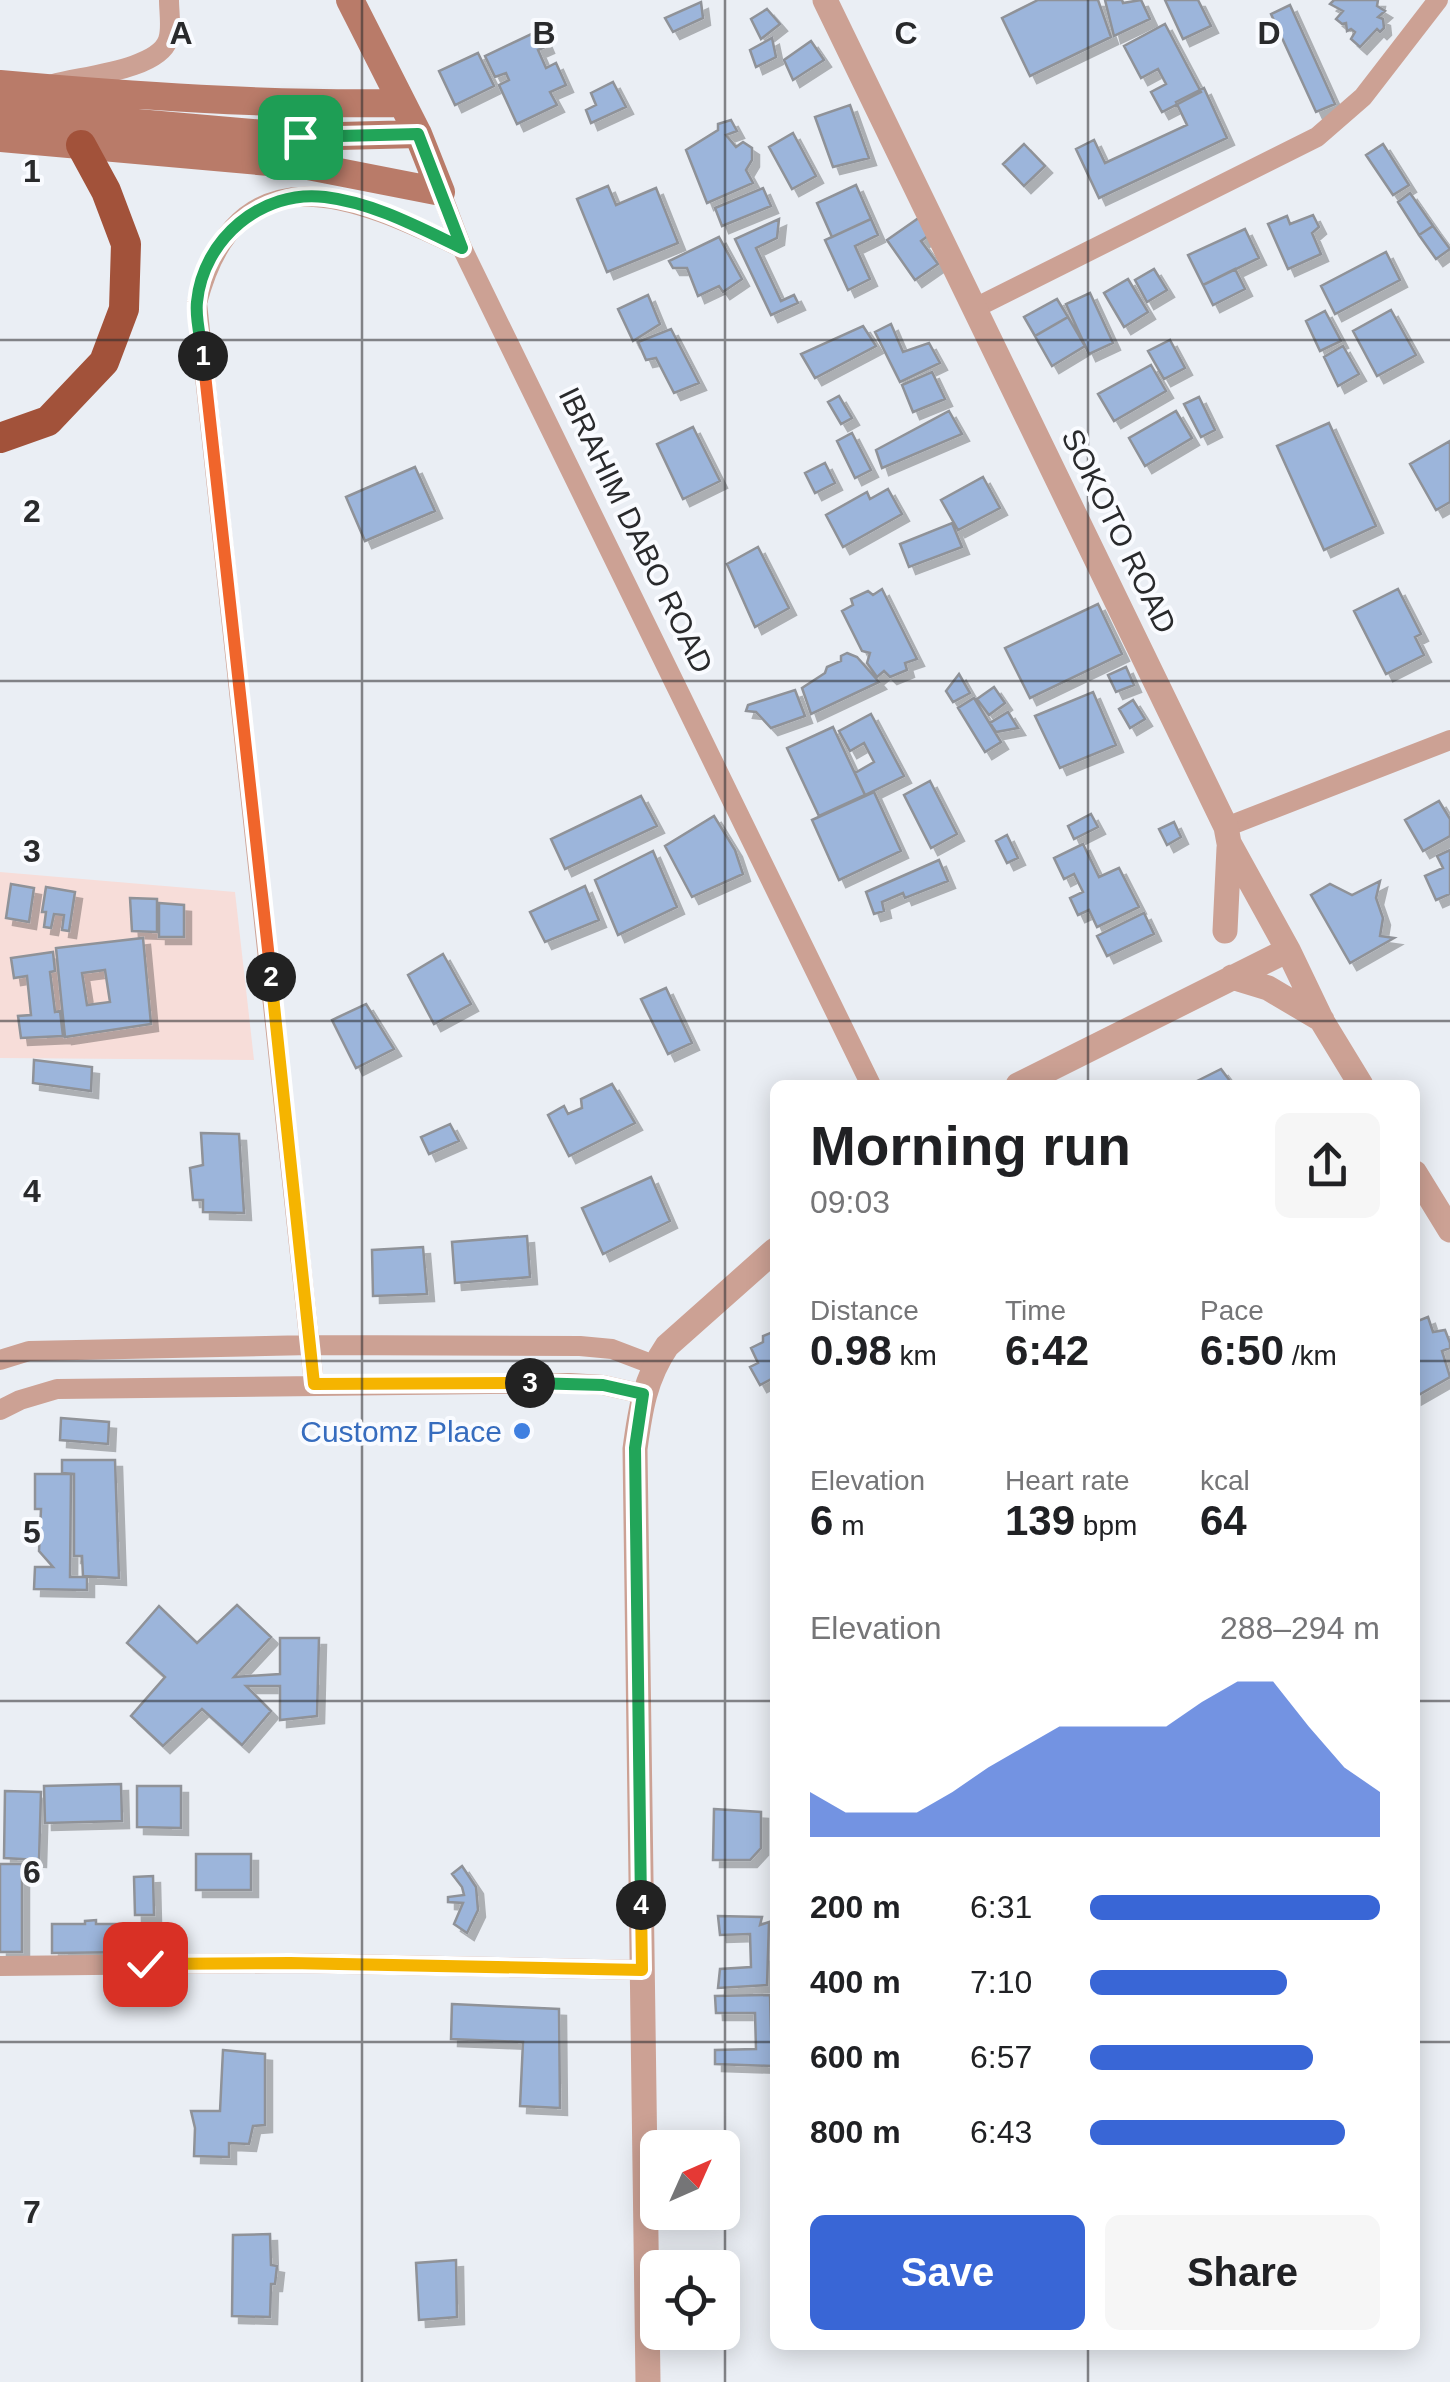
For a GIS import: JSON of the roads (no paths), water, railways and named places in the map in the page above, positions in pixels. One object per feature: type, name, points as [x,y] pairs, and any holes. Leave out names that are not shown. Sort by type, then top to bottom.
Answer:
[{"type":"highway","points":[[0,438],[48,421],[104,362],[124,309],[126,244],[106,190],[81,145]]},
{"type":"main road","name":"IBRAHIM DABO ROAD","points":[[350,0],[418,134],[440,192]]},
{"type":"main road","points":[[0,84],[306,104],[401,103]]},
{"type":"main road","points":[[0,110],[302,151],[440,192]]},
{"type":"main road","points":[[0,138],[81,145],[302,151],[418,134]]},
{"type":"street","points":[[41,87],[139,64],[160,54],[169,39],[169,0]]},
{"type":"street","name":"SOKOTO ROAD","points":[[825,0],[1227,835],[1322,1020],[1358,1080]]},
{"type":"street","points":[[975,308],[1316,137],[1363,97],[1438,0]]},
{"type":"street","name":"IBRAHIM DABO ROAD","points":[[440,192],[462,248],[868,1080]]},
{"type":"street","points":[[314,1384],[197,303],[220,242],[244,217],[270,203],[296,196],[323,196],[388,212],[462,248]]},
{"type":"street","points":[[1225,931],[1227,835],[1450,740]]},
{"type":"street","points":[[1028,1080],[1288,950]]},
{"type":"street","points":[[1232,977],[1268,988],[1322,1020]]},
{"type":"street","points":[[1420,1182],[1450,1230]]},
{"type":"street","points":[[648,2382],[635,1448],[643,1394],[666,1346],[770,1254]]},
{"type":"street","points":[[0,1360],[28,1351],[311,1345],[580,1346],[612,1349],[654,1365]]},
{"type":"street","points":[[0,1410],[57,1389],[570,1383],[643,1394]]},
{"type":"street","points":[[0,1966],[290,1963],[642,1970]]},
{"type":"place","name":"Customz Place","points":[[522,1431]]}]
